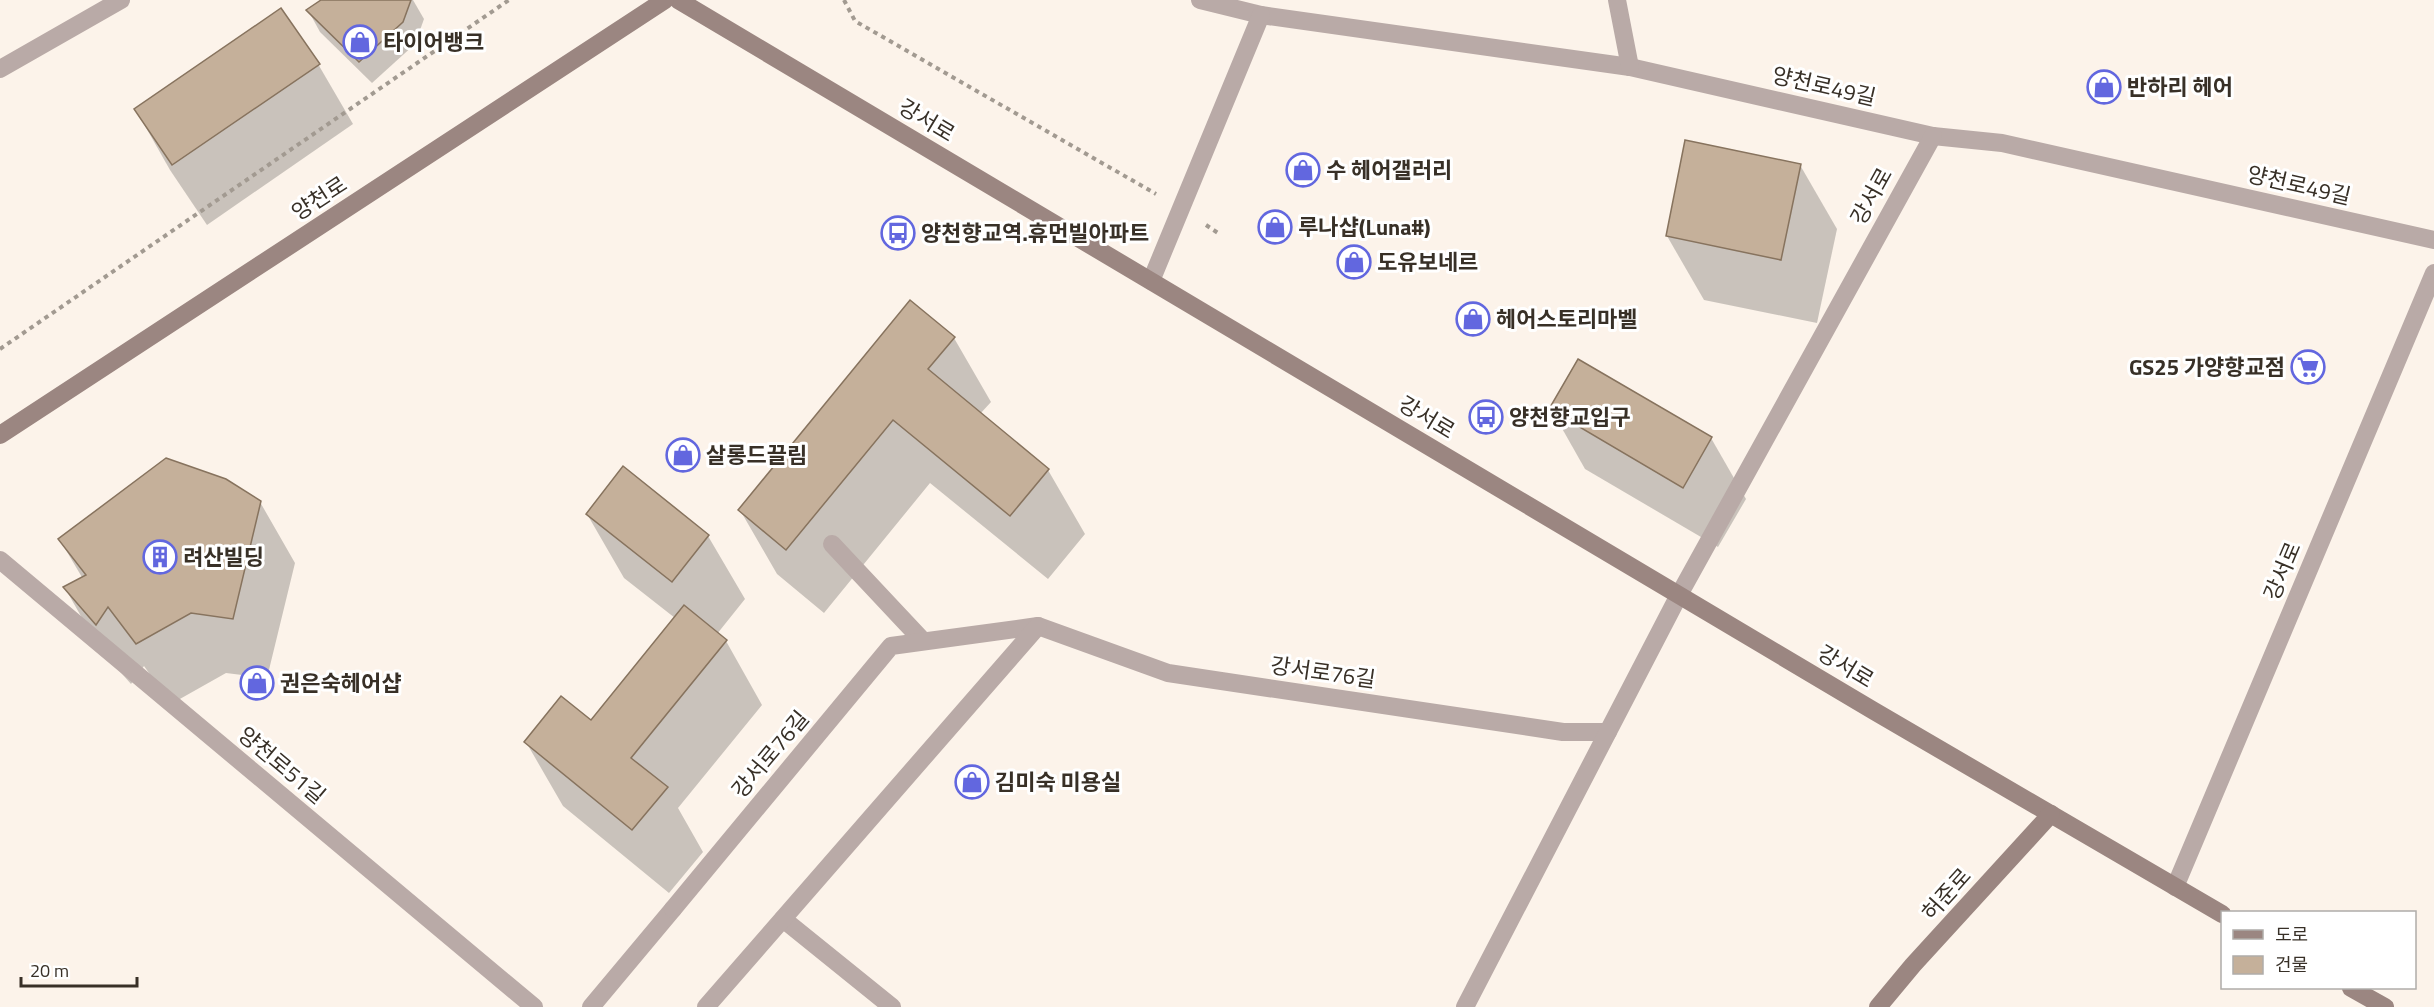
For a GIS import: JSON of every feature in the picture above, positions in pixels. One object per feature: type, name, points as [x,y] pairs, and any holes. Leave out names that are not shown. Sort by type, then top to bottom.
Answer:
[{"type":"main road","name":"양천로","points":[[0,435],[665,0]]},
{"type":"main road","name":"강서로","points":[[678,0],[1679,595],[2221,913]]},
{"type":"main road","name":"허준로","points":[[1878,1007],[1913,965],[2051,814]]},
{"type":"main road","points":[[2354,989],[2385,1007]]},
{"type":"street","points":[[0,69],[121,0]]},
{"type":"street","name":"양천로49길","points":[[1200,0],[1261,15],[1630,67],[1933,136],[2002,143],[2434,240]]},
{"type":"street","points":[[1617,0],[1630,67]]},
{"type":"street","points":[[1151,281],[1261,15]]},
{"type":"street","name":"강서로","points":[[1465,1007],[1679,595],[1933,136]]},
{"type":"street","name":"강서로","points":[[2175,886],[2434,273]]},
{"type":"street","points":[[832,544],[923,641]]},
{"type":"street","name":"양천로51길","points":[[0,560],[534,1007]]},
{"type":"street","points":[[706,1007],[1038,626]]},
{"type":"street","name":"강서로76길","points":[[591,1007],[891,646],[1038,626],[1168,673],[1563,732],[1608,732]]},
{"type":"street","points":[[783,919],[892,1007]]},
{"type":"path","points":[[0,350],[509,0]]},
{"type":"path","points":[[844,0],[855,21],[1181,209],[1218,233]]},
{"type":"building","name":"타이어뱅크","points":[[321,0],[411,0],[403,22],[359,62],[306,10]]},
{"type":"building","points":[[281,8],[320,64],[172,165],[134,109]]},
{"type":"building","points":[[1685,140],[1801,164],[1781,260],[1666,236]]},
{"type":"building","points":[[910,300],[955,337],[928,369],[1049,469],[1010,516],[893,420],[786,550],[738,510]]},
{"type":"building","points":[[1578,359],[1712,437],[1683,488],[1549,409]]},
{"type":"building","name":"려산빌딩","points":[[166,458],[226,479],[261,501],[233,619],[191,613],[136,644],[108,607],[96,625],[63,587],[86,575],[58,539]]},
{"type":"building","points":[[623,466],[709,535],[672,582],[586,514]]},
{"type":"building","points":[[684,605],[727,640],[631,758],[668,787],[632,830],[524,742],[561,696],[591,720]]},
{"type":"place","name":"타이어뱅크","points":[[360,42]]},
{"type":"place","name":"반하리 헤어","points":[[2104,87]]},
{"type":"place","name":"수 헤어갤러리","points":[[1303,170]]},
{"type":"place","name":"루나샵(Luna#)","points":[[1275,227]]},
{"type":"place","name":"양천향교역.휴먼빌아파트","points":[[898,233]]},
{"type":"place","name":"도유보네르","points":[[1354,262]]},
{"type":"place","name":"헤어스토리마벨","points":[[1473,319]]},
{"type":"place","name":"GS25 가양향교점","points":[[2308,367]]},
{"type":"place","name":"양천향교입구","points":[[1486,417]]},
{"type":"place","name":"살롱드끌림","points":[[683,455]]},
{"type":"place","name":"려산빌딩","points":[[160,557]]},
{"type":"place","name":"권은숙헤어샵","points":[[257,683]]},
{"type":"place","name":"김미숙 미용실","points":[[972,782]]}]
